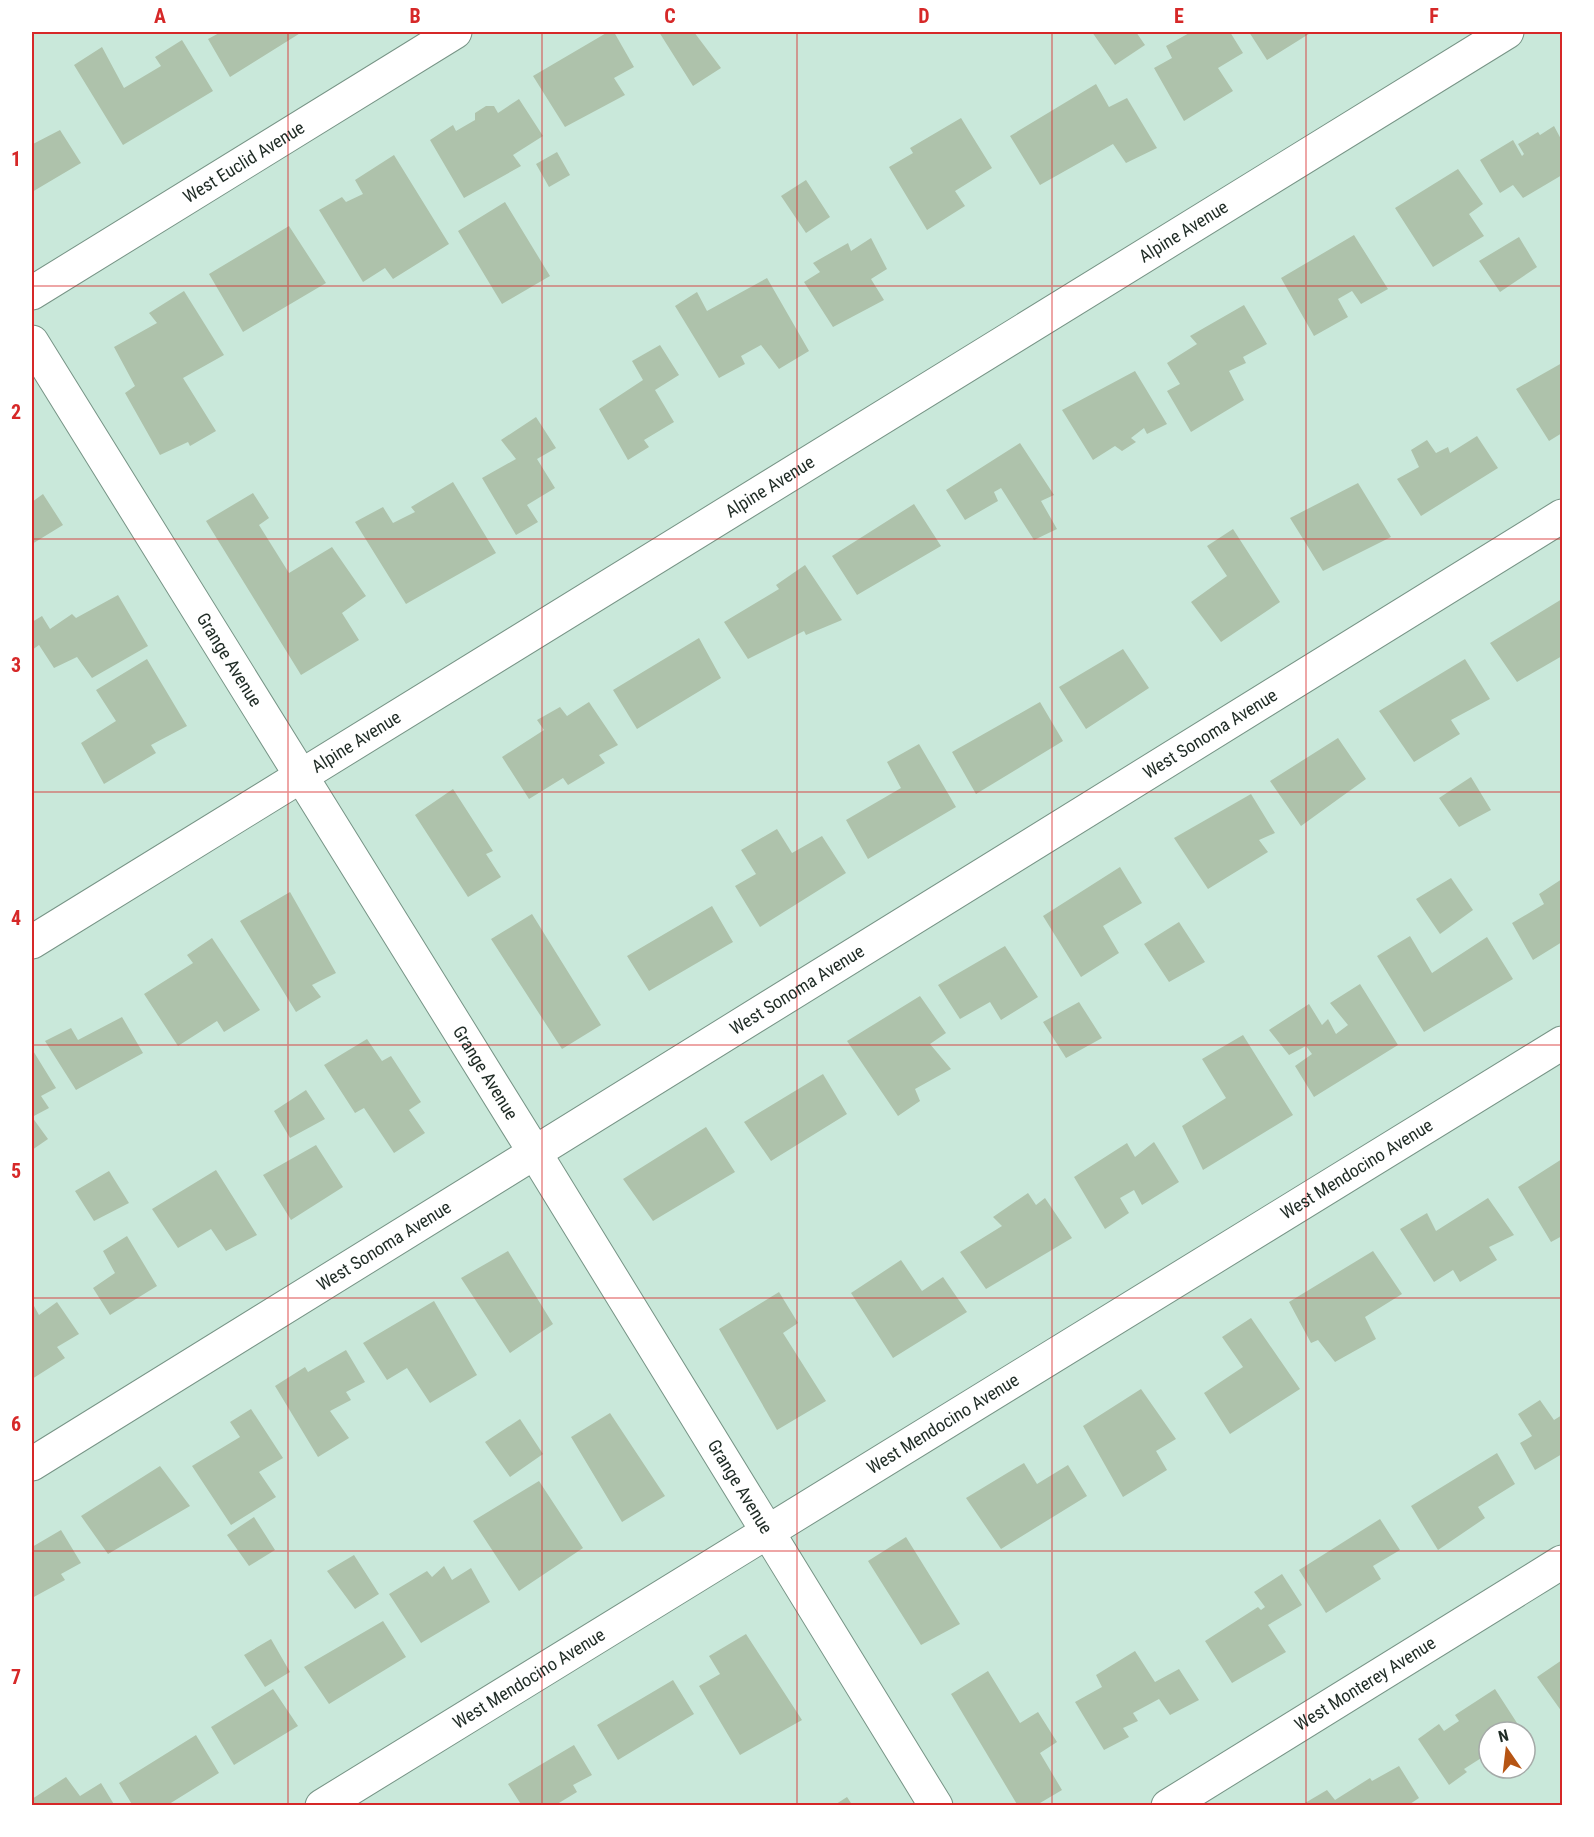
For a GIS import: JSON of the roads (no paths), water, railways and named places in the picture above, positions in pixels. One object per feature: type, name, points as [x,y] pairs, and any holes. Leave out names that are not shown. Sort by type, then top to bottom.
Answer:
[{"type":"street","name":"West Euclid Avenue","points":[[32,293],[455,32]]},
{"type":"street","name":"Alpine Avenue","points":[[32,942],[1508,32]]},
{"type":"street","name":"Grange Avenue","points":[[32,342],[535,1153],[936,1806]]},
{"type":"street","name":"West Sonoma Avenue","points":[[32,1464],[1563,516]]},
{"type":"street","name":"West Mendocino Avenue","points":[[322,1806],[1563,1043]]},
{"type":"street","name":"West Monterey Avenue","points":[[1168,1806],[1563,1562]]}]
